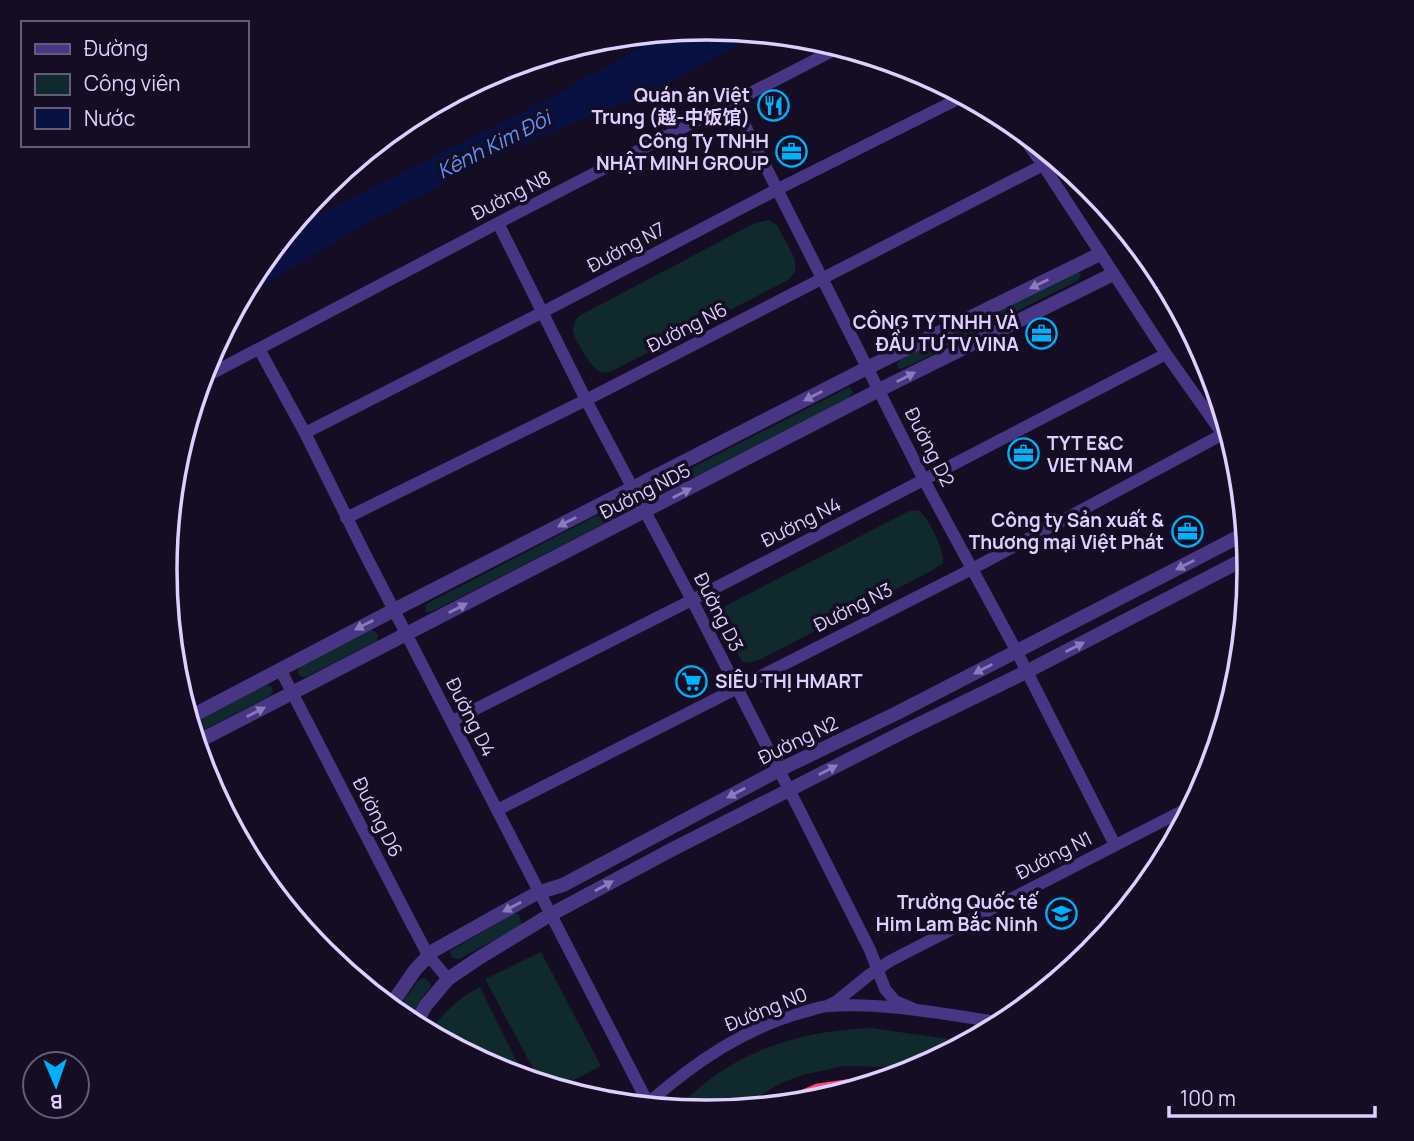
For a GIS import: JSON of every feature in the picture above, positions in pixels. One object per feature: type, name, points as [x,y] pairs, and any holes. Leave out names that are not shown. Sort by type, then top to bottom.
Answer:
[{"type":"street","name":"Đường N8","points":[[216,372],[827,54]]},
{"type":"street","name":"Đường N7","points":[[304,433],[954,101]]},
{"type":"street","name":"Đường D2","points":[[733,102],[924,480],[1017,652],[1115,845]]},
{"type":"street","points":[[1036,155],[1166,354],[1217,425]]},
{"type":"street","name":"Đường N6","points":[[346,518],[586,400],[1043,165]]},
{"type":"street","name":"Đường D3","points":[[498,223],[586,400],[857,922],[884,987],[901,1005],[914,1009]]},
{"type":"street","name":"Đường ND5","points":[[197,713],[867,368],[1100,254]]},
{"type":"street","name":"Đường ND5","points":[[204,738],[879,390],[1113,274]]},
{"type":"street","name":"Đường D4","points":[[260,349],[552,914],[642,1096]]},
{"type":"street","name":"Đường N4","points":[[452,721],[692,600],[1166,354]]},
{"type":"street","name":"Đường N3","points":[[498,810],[972,569],[1220,436]]},
{"type":"street","name":"Đường N2","points":[[395,999],[428,955],[461,934],[540,892],[563,885],[779,771],[1236,538]]},
{"type":"street","name":"Đường N2","points":[[420,1016],[448,979],[552,914],[671,850],[1237,563]]},
{"type":"street","points":[[1147,584],[1158,603]]},
{"type":"street","name":"Đường D6","points":[[280,669],[428,955],[448,979]]},
{"type":"street","points":[[897,713],[907,730]]},
{"type":"street","name":"Đường N1","points":[[827,1006],[877,969],[1178,814]]},
{"type":"street","points":[[663,833],[671,850]]},
{"type":"street","name":"Đường N0","points":[[654,1098],[688,1069],[732,1041],[774,1021],[827,1006],[914,1009],[986,1021]]},
{"type":"green space","points":[[769,220],[777,225],[795,259],[795,272],[788,280],[612,371],[601,372],[593,366],[574,335],[574,323],[579,316],[755,223]]},
{"type":"green space","points":[[1078,272],[1081,275],[1073,283],[911,365],[898,368],[897,364],[901,359]]},
{"type":"green space","points":[[850,387],[853,393],[847,399],[664,493],[660,492],[659,486],[662,483]]},
{"type":"green space","points":[[611,508],[616,508],[620,513],[613,519],[437,609],[426,612],[425,606],[428,603]]},
{"type":"green space","points":[[911,510],[920,511],[928,522],[939,543],[943,563],[759,660],[743,662],[721,625],[721,614],[727,605]]},
{"type":"green space","points":[[371,630],[378,635],[377,641],[306,677],[300,676],[300,665]]},
{"type":"green space","points":[[266,685],[273,690],[271,695],[202,730],[198,719]]},
{"type":"green space","points":[[513,914],[519,914],[522,924],[517,928],[459,959],[452,958],[452,950]]},
{"type":"green space","points":[[541,952],[601,1066],[569,1083],[535,1072],[485,979]]},
{"type":"green space","points":[[425,978],[431,987],[413,1012],[402,1004],[421,979]]},
{"type":"green space","points":[[480,987],[519,1066],[472,1046],[435,1026],[465,996]]},
{"type":"green space","points":[[871,1028],[954,1040],[892,1067],[843,1066],[803,1075],[781,1083],[756,1098],[686,1100],[718,1074],[765,1049],[790,1040],[843,1030]]},
{"type":"water","name":"Kênh Kim Đôi","points":[[707,40],[744,41],[657,90],[492,158],[364,225],[259,288],[310,219],[544,101],[647,44]]},
{"type":"place","name":"Quán ăn Việt Trung (越-中饭馆)","points":[[773,106]]},
{"type":"place","name":"Công Ty TNHH NHẬT MINH GROUP","points":[[792,152]]},
{"type":"place","name":"CÔNG TY TNHH VÀ ĐẦU TƯ TV VINA","points":[[1042,333]]},
{"type":"place","name":"TYT E&C VIET NAM","points":[[1024,454]]},
{"type":"place","name":"Công ty Sản xuất & Thương mại Việt Phát","points":[[1187,531]]},
{"type":"place","name":"SIÊU THỊ HMART","points":[[692,681]]},
{"type":"place","name":"Trường Quốc tế Him Lam Bắc Ninh","points":[[1061,913]]}]
